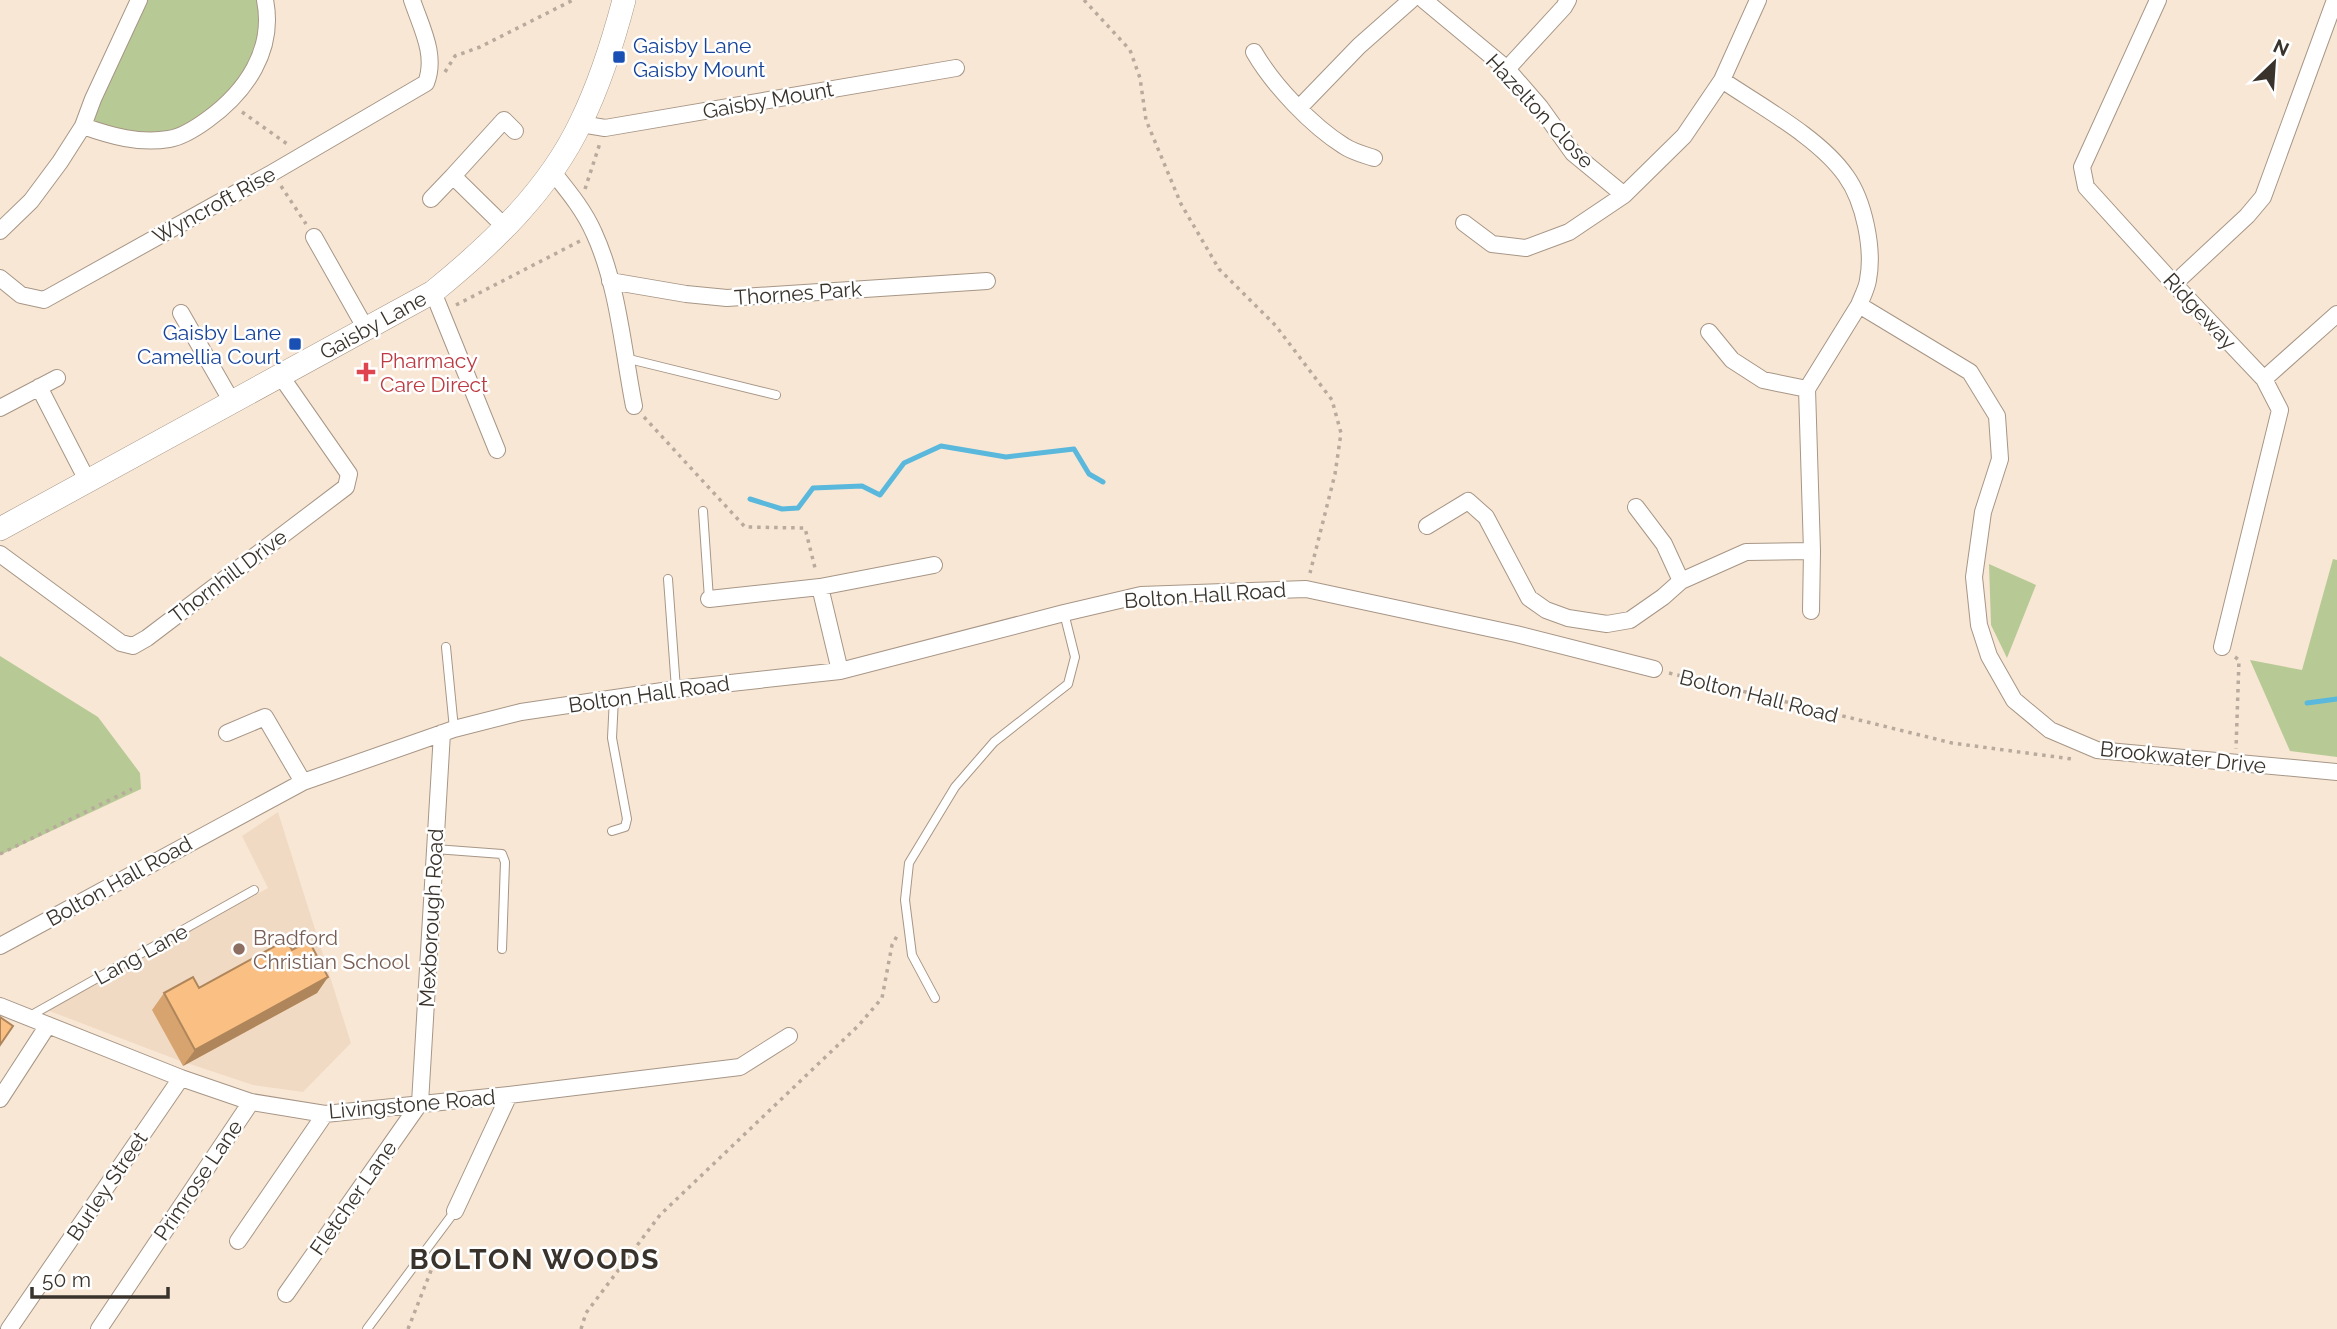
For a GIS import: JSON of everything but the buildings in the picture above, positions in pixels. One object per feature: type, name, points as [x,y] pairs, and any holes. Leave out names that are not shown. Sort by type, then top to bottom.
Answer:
[{"type":"street","points":[[0,231],[30,201],[83,127],[93,99],[139,0]]},
{"type":"street","points":[[83,127],[115,138],[140,140],[170,139],[195,129],[242,89],[254,69],[265,42],[268,15],[265,0]]},
{"type":"street","points":[[412,0],[431,56],[431,71],[426,83]]},
{"type":"street","name":"Gaisby Lane","points":[[0,529],[366,329],[437,302],[470,262],[505,228],[552,171],[580,124],[608,59],[624,0]]},
{"type":"street","points":[[1300,107],[1359,46],[1411,0]]},
{"type":"street","name":"Hazelton Close","points":[[1424,0],[1507,69],[1540,107],[1573,153],[1624,195]]},
{"type":"street","points":[[1507,69],[1568,0]]},
{"type":"street","name":"Ridgeway","points":[[2158,0],[2082,167],[2086,187],[2264,379],[2280,410],[2222,646]]},
{"type":"street","points":[[2174,284],[2247,216],[2263,197],[2332,27],[2335,0]]},
{"type":"street","points":[[1464,223],[1492,244],[1526,248],[1569,232],[1624,195],[1684,136],[1722,80],[1756,1]]},
{"type":"street","points":[[1254,52],[1266,73],[1313,123],[1346,148],[1374,158]]},
{"type":"street","name":"Gaisby Mount","points":[[580,124],[605,128],[956,68]]},
{"type":"street","points":[[1722,80],[1816,144],[1846,176],[1864,215],[1869,250],[1868,279],[1859,305],[1807,389],[1811,611]]},
{"type":"street","name":"Wyncroft Rise","points":[[0,278],[21,295],[44,300],[272,173],[426,83]]},
{"type":"street","points":[[431,199],[504,120],[516,131]]},
{"type":"street","points":[[552,171],[580,206],[595,234],[610,281],[634,406]]},
{"type":"street","points":[[453,176],[505,228]]},
{"type":"street","points":[[314,237],[366,329]]},
{"type":"street","name":"Thornes Park","points":[[610,281],[727,298],[987,281]]},
{"type":"street","points":[[437,302],[497,450]]},
{"type":"street","name":"Brookwater Drive","points":[[1859,305],[1970,372],[1997,416],[2000,459],[1983,512],[1974,577],[1979,625],[1990,656],[2014,700],[2050,730],[2096,750],[2337,772]]},
{"type":"street","points":[[181,313],[232,402]]},
{"type":"street","points":[[2264,379],[2337,314]]},
{"type":"street","points":[[1709,332],[1732,360],[1763,380],[1807,389]]},
{"type":"street","name":"Thornhill Drive","points":[[0,554],[121,643],[133,646],[147,638],[346,487],[349,474],[281,375]]},
{"type":"street","points":[[0,408],[57,379]]},
{"type":"street","points":[[39,387],[88,482]]},
{"type":"street","points":[[1427,526],[1468,501],[1486,517],[1529,598],[1546,610],[1568,618],[1607,624],[1630,620],[1681,581],[1746,552],[1812,551]]},
{"type":"street","points":[[1636,507],[1664,544],[1681,581]]},
{"type":"street","points":[[709,600],[820,587],[934,565]]},
{"type":"street","points":[[820,587],[840,671]]},
{"type":"street","name":"Bolton Hall Road","points":[[0,946],[303,782],[448,731],[521,712],[676,689],[840,671],[1141,595],[1306,589],[1516,634],[1654,669]]},
{"type":"street","points":[[227,733],[265,718],[303,782]]},
{"type":"street","name":"Mexborough Road","points":[[420,1103],[435,849],[448,731]]},
{"type":"street","name":"Livingstone Road","points":[[0,1006],[181,1078],[251,1102],[326,1114],[740,1067],[789,1036]]},
{"type":"street","points":[[0,1099],[48,1025]]},
{"type":"street","name":"Burley Street","points":[[9,1329],[181,1078]]},
{"type":"street","points":[[455,1211],[509,1095]]},
{"type":"street","name":"Primrose Lane","points":[[99,1329],[251,1102]]},
{"type":"street","name":"Fletcher Lane","points":[[286,1294],[420,1103]]},
{"type":"street","points":[[238,1241],[326,1114]]},
{"type":"lane","points":[[625,358],[776,395]]},
{"type":"lane","points":[[703,511],[709,600]]},
{"type":"lane","points":[[668,579],[676,689]]},
{"type":"lane","points":[[935,998],[912,955],[905,901],[909,863],[955,787],[994,742],[1068,684],[1075,657],[1065,613]]},
{"type":"lane","points":[[446,647],[448,731]]},
{"type":"lane","points":[[612,831],[625,827],[627,819],[612,738],[614,698]]},
{"type":"lane","points":[[435,849],[502,854],[505,862],[502,949]]},
{"type":"lane","name":"Lang Lane","points":[[27,1017],[254,890]]},
{"type":"lane","points":[[367,1329],[455,1211]]},
{"type":"path","points":[[426,83],[439,79],[455,56],[480,47],[573,0]]},
{"type":"path","points":[[1084,0],[1130,50],[1140,78],[1146,120],[1181,204],[1219,268],[1276,326],[1332,400],[1341,433],[1335,474],[1306,589]]},
{"type":"path","points":[[228,103],[303,155]]},
{"type":"path","points":[[580,206],[605,128]]},
{"type":"path","points":[[272,173],[314,237]]},
{"type":"path","points":[[437,302],[595,234]]},
{"type":"path","points":[[634,406],[745,527],[805,527],[820,587]]},
{"type":"path","points":[[2222,646],[2239,660],[2235,762]]},
{"type":"path","name":"Bolton Hall Road","points":[[1654,669],[1952,743],[2073,759]]},
{"type":"path","points":[[0,854],[132,789]]},
{"type":"path","points":[[581,1329],[586,1313],[660,1215],[859,1025],[882,998],[892,945],[907,919]]},
{"type":"path","points":[[408,1329],[436,1258]]},
{"type":"shaded area","name":"Bradford Christian School","points":[[278,812],[351,1043],[303,1092],[253,1085],[175,1059],[47,1010],[268,888],[242,836]]},
{"type":"green space","points":[[139,0],[265,0],[268,14],[242,89],[170,139],[83,127]]},
{"type":"green space","points":[[2333,559],[2337,560],[2337,757],[2290,751],[2250,660],[2302,670]]},
{"type":"green space","points":[[1989,564],[2036,585],[2007,658],[1991,625]]},
{"type":"green space","points":[[0,656],[98,717],[140,773],[141,789],[0,855]]},
{"type":"waterway","points":[[750,499],[782,509],[798,508],[813,488],[862,486],[880,495],[904,463],[941,446],[1006,457],[1074,449],[1089,474],[1103,482]]},
{"type":"waterway","points":[[2307,703],[2337,699]]},
{"type":"place","name":"Gaisby Lane Gaisby Mount","points":[[619,57]]},
{"type":"place","name":"Gaisby Lane Camellia Court","points":[[295,344]]},
{"type":"place","name":"Pharmacy Care Direct","points":[[366,372]]},
{"type":"place","name":"Bradford Christian School","points":[[239,949]]},
{"type":"district","name":"BOLTON WOODS","points":[[535,1259]]}]
